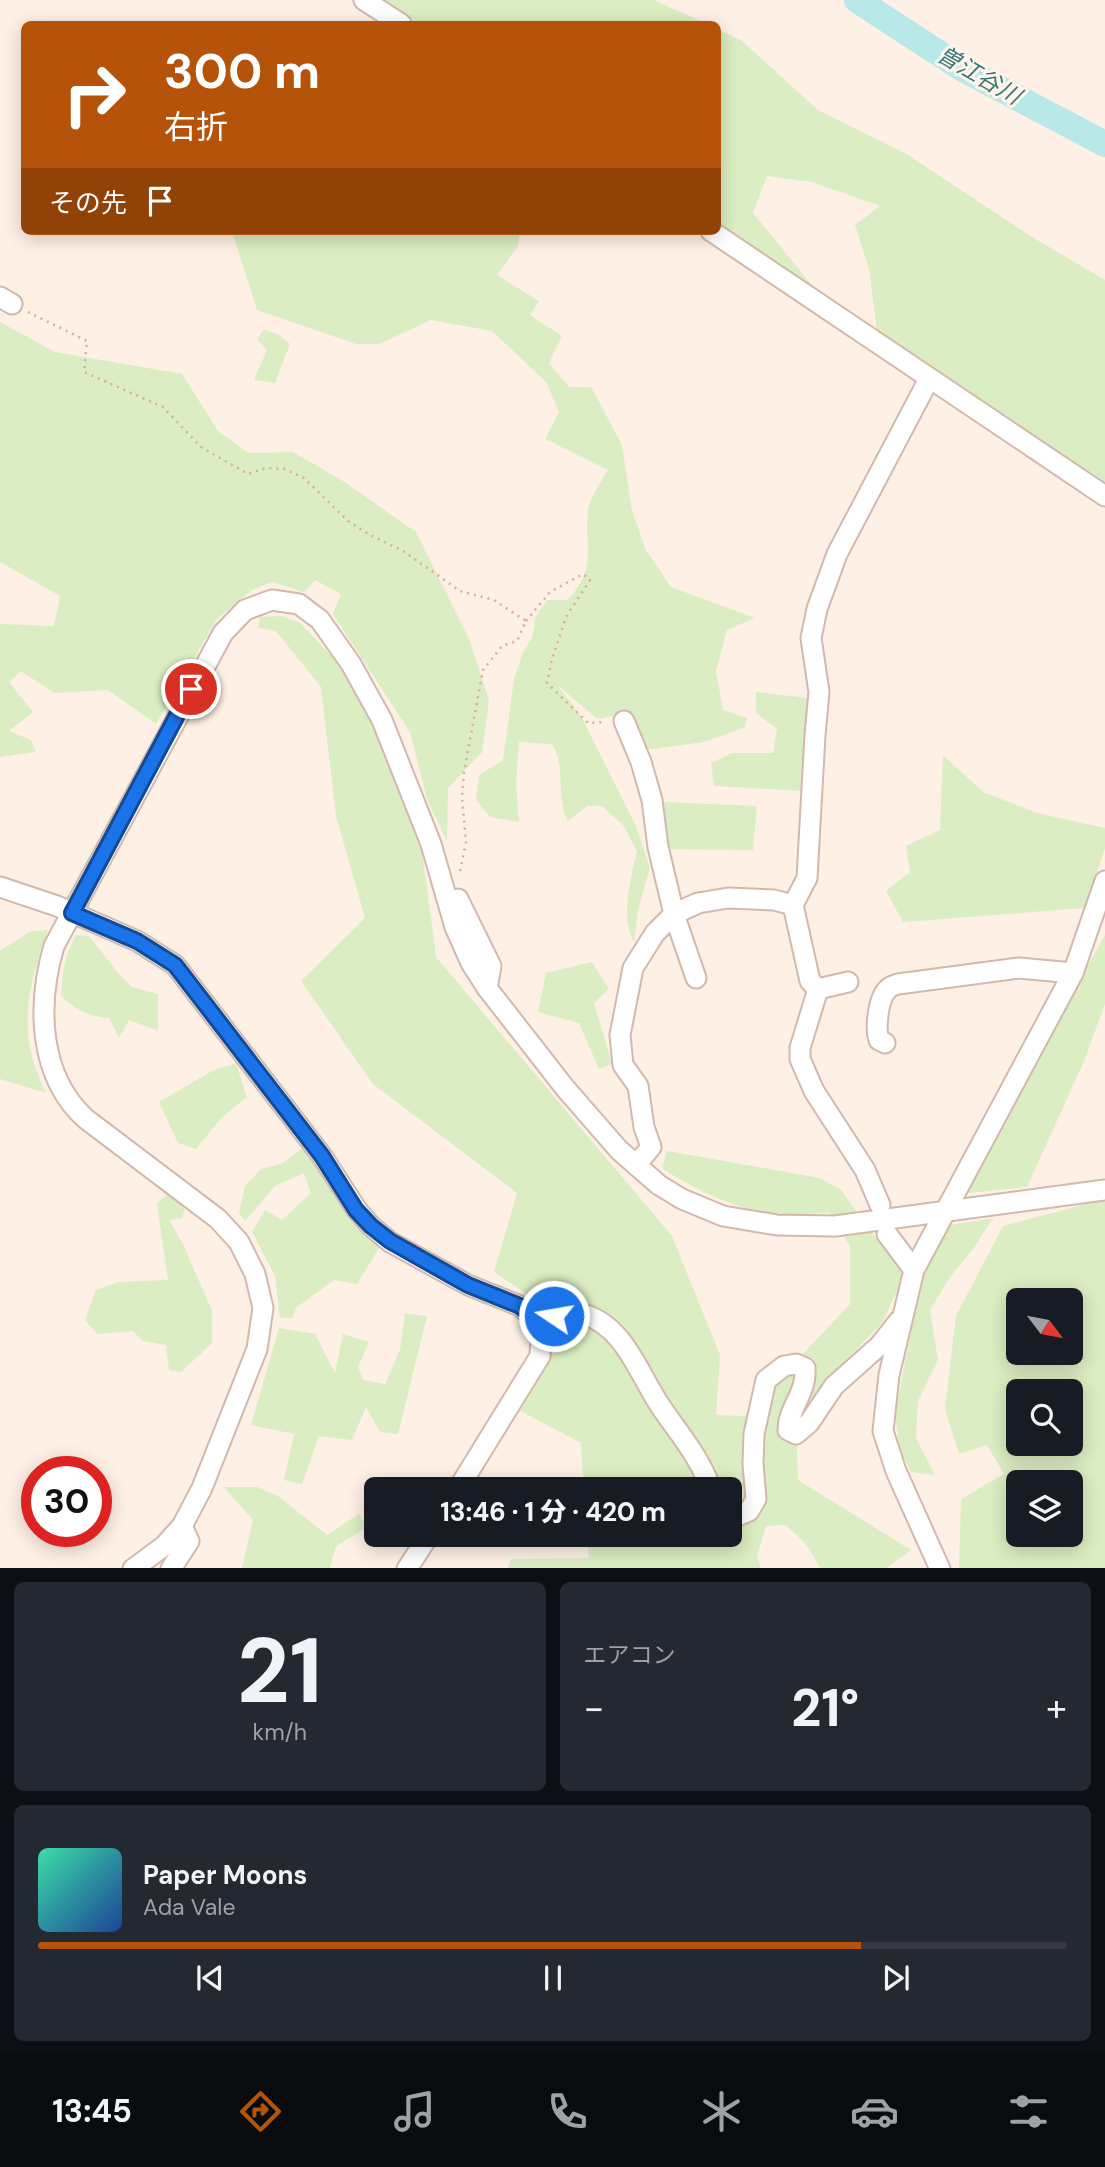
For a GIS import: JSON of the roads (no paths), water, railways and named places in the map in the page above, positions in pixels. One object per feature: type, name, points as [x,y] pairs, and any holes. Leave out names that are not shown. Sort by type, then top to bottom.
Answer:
[{"type":"street","points":[[364,0],[396,21]]},
{"type":"street","points":[[717,235],[1105,496]]},
{"type":"street","points":[[818,989],[810,981],[793,905],[807,878],[819,692],[811,638],[817,609],[838,554],[929,379]]},
{"type":"street","points":[[134,1568],[164,1546],[182,1526],[202,1488],[257,1349],[263,1308],[255,1274],[239,1242],[218,1219],[71,1106],[59,1088],[52,1069],[44,996],[54,946],[223,634],[245,610],[272,600],[285,601],[299,604],[320,620],[351,664],[382,720],[431,844],[455,927],[471,963],[487,988],[565,1088],[605,1135],[659,1185],[703,1209],[723,1216],[777,1225],[835,1226],[1105,1190]]},
{"type":"street","points":[[624,721],[641,762],[652,800],[658,847],[674,914],[696,978]]},
{"type":"street","points":[[940,1568],[895,1471],[883,1431],[889,1375],[902,1317],[914,1270],[951,1210],[1073,973],[1105,881]]},
{"type":"street","points":[[0,887],[72,913],[137,941],[175,965],[322,1156],[356,1210],[371,1226],[390,1241],[468,1285],[520,1306],[536,1320],[541,1335],[540,1356],[465,1477]]},
{"type":"street","points":[[636,1165],[651,1147],[643,1127],[638,1086],[623,1065],[620,1035],[633,968],[655,933],[674,914],[698,903],[728,898],[774,900],[793,905]]},
{"type":"street","points":[[458,899],[491,966],[487,988]]},
{"type":"street","points":[[885,1043],[879,1040],[876,1032],[882,996],[889,987],[1019,968],[1073,973]]},
{"type":"street","points":[[818,989],[848,982]]},
{"type":"street","points":[[818,989],[800,1048],[800,1059],[814,1091],[864,1170],[880,1205]]},
{"type":"street","points":[[887,1234],[914,1270]]},
{"type":"street","points":[[536,1320],[571,1312],[586,1314],[612,1331],[636,1362],[660,1406],[684,1437],[706,1477]]},
{"type":"street","points":[[742,1514],[749,1511],[756,1499],[754,1434],[766,1380],[784,1366],[796,1364],[805,1368],[806,1382],[788,1420],[788,1430],[796,1434],[808,1423],[834,1386],[880,1345],[902,1317]]},
{"type":"street","points":[[172,1568],[190,1541],[182,1526]]},
{"type":"street","points":[[408,1568],[421,1547]]},
{"type":"waterway","name":"曽江谷川","points":[[857,0],[963,69],[1105,144]]}]
